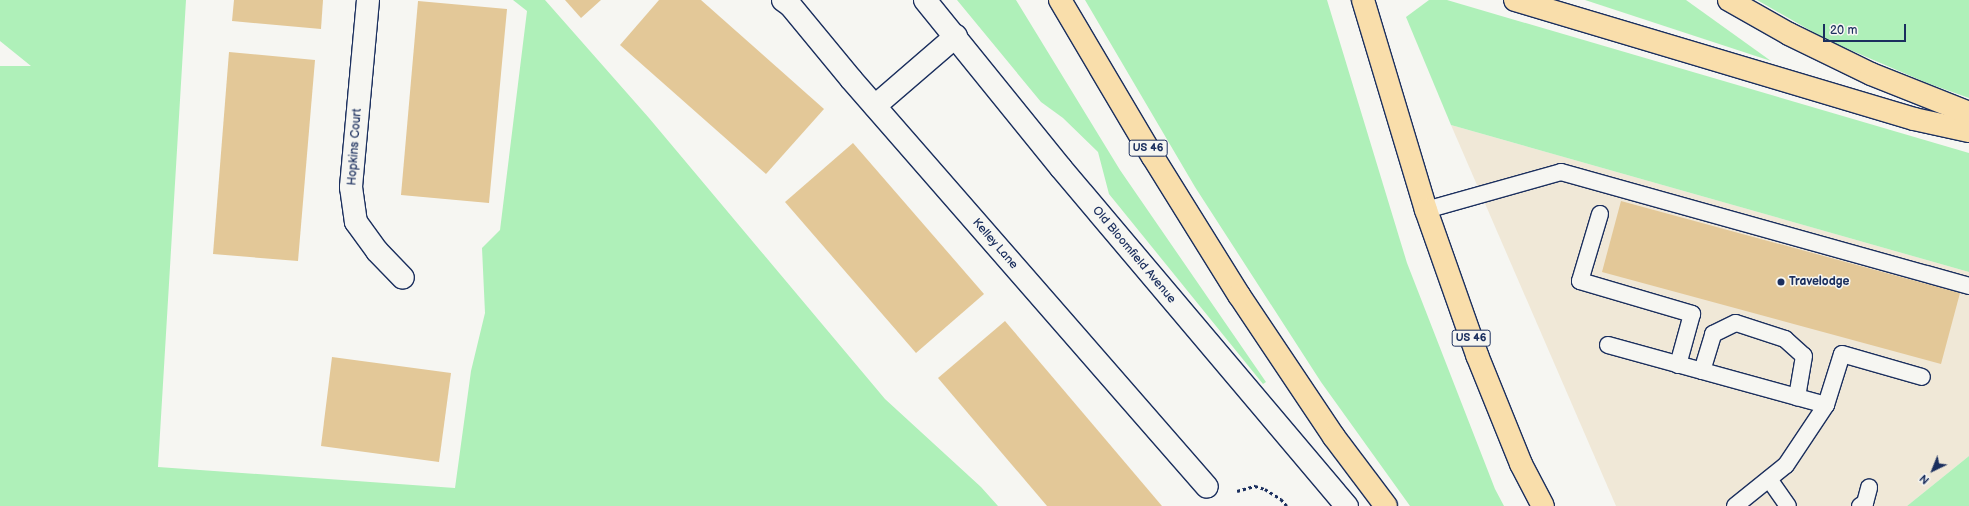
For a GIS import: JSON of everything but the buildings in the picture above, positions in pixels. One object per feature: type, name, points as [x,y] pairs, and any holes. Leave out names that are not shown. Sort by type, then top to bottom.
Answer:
[{"type":"highway","name":"US 46","points":[[1060,0],[1153,157],[1239,295],[1334,437],[1386,506]]},
{"type":"highway","name":"US 46","points":[[1363,0],[1426,210],[1477,355],[1521,464],[1543,506]]},
{"type":"highway","points":[[1515,0],[1914,118],[1969,131]]},
{"type":"highway","points":[[1729,0],[1789,34],[1871,74],[1969,113]]},
{"type":"street","name":"Hopkins Court","points":[[368,0],[350,187],[356,222],[377,251],[403,278]]},
{"type":"street","name":"Kelley Lane","points":[[783,0],[790,5],[875,106],[1207,487]]},
{"type":"street","name":"Old Bloomfield Avenue","points":[[925,0],[956,36],[1061,168],[1348,506]]},
{"type":"street","points":[[875,106],[956,36]]},
{"type":"lane","points":[[1426,210],[1561,172],[1969,286]]},
{"type":"lane","points":[[1600,214],[1580,281],[1692,314],[1678,364]]},
{"type":"lane","points":[[1702,371],[1713,334],[1736,323],[1784,339],[1804,356],[1797,397]]},
{"type":"lane","points":[[1608,345],[1826,405]]},
{"type":"lane","points":[[1735,506],[1786,465],[1826,405],[1842,354],[1922,377]]},
{"type":"lane","points":[[1769,480],[1788,506]]},
{"type":"lane","points":[[1860,506],[1864,503],[1869,488]]},
{"type":"path","points":[[1237,491],[1256,486],[1265,489],[1281,499],[1288,506]]},
{"type":"shaded area","points":[[1451,125],[1969,272],[1969,456],[1907,506],[1616,506]]},
{"type":"green space","points":[[0,0],[186,0],[158,467],[455,488],[471,371],[485,313],[482,248],[500,230],[527,11],[513,0],[545,0],[649,118],[885,399],[981,487],[998,506],[0,506],[0,66],[31,66],[0,41]]},
{"type":"green space","points":[[957,0],[1016,0],[1120,170],[1266,382],[1263,384],[1109,194],[1098,152],[1063,118],[1041,102]]},
{"type":"green space","points":[[1085,0],[1327,0],[1407,263],[1495,489],[1504,506],[1410,506],[1321,382],[1195,187]]},
{"type":"green space","points":[[1429,0],[1447,0],[1969,153],[1969,272],[1451,125],[1406,17]]},
{"type":"green space","points":[[1585,0],[1686,0],[1771,61]]},
{"type":"green space","points":[[1757,0],[1969,0],[1969,98],[1927,83],[1827,40]]},
{"type":"green space","points":[[1969,456],[1969,506],[1907,506]]},
{"type":"place","name":"Travelodge","points":[[1781,282]]}]
